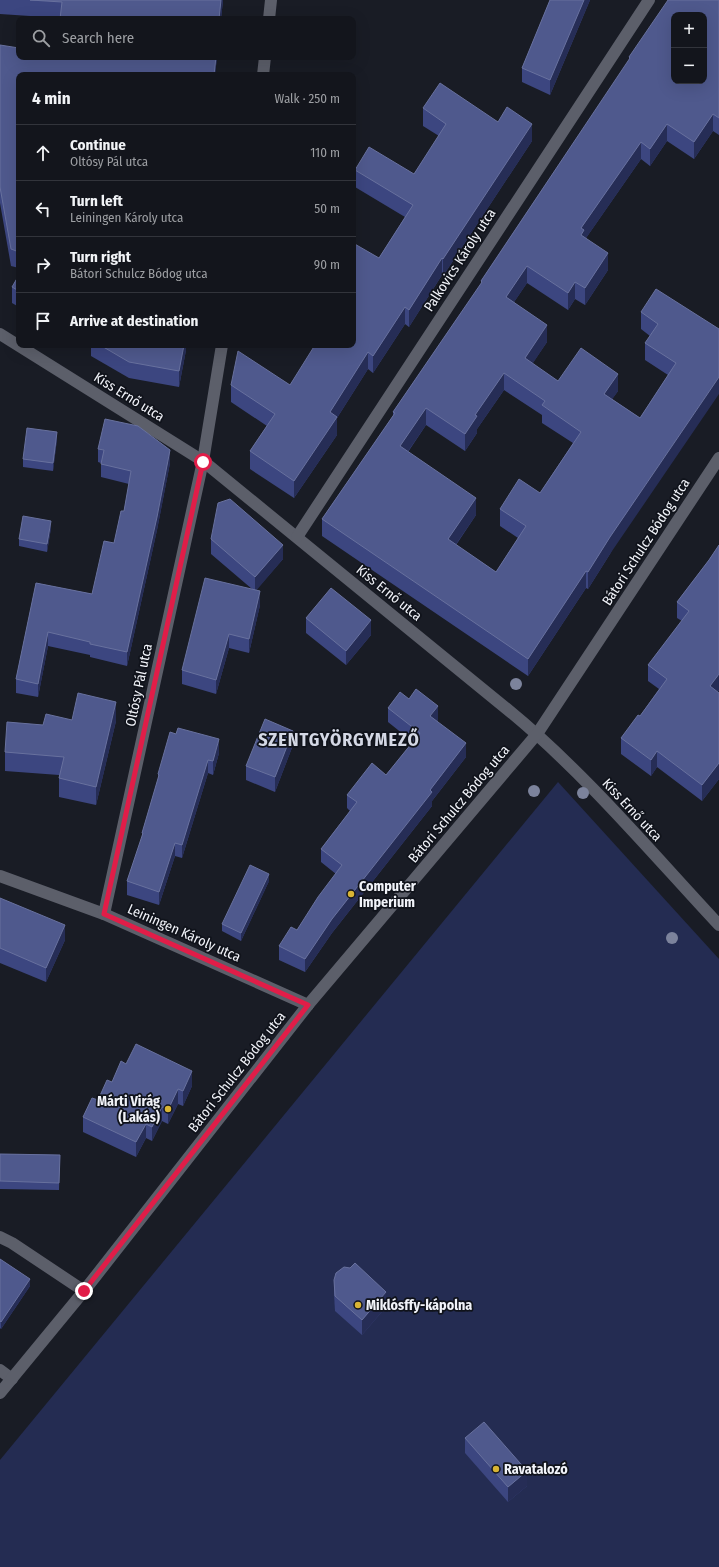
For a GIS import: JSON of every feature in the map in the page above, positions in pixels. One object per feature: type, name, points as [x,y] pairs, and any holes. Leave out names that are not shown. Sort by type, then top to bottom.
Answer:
[{"type":"street","points":[[269,16],[271,0]]},
{"type":"street","name":"Palkovics Károly utca","points":[[296,537],[650,0]]},
{"type":"street","points":[[263,72],[265,60]]},
{"type":"street","name":"Kiss Ernő utca","points":[[0,334],[16,344]]},
{"type":"street","name":"Kiss Ernő utca","points":[[22,348],[203,462],[537,734],[589,785],[719,925]]},
{"type":"street","name":"Oltósy Pál utca","points":[[104,914],[203,462],[222,348]]},
{"type":"street","name":"Bátori Schulcz Bódog utca","points":[[0,1393],[84,1291],[308,1005],[537,734],[719,458]]},
{"type":"street","name":"Leiningen Károly utca","points":[[0,876],[104,914],[308,1005]]},
{"type":"street","points":[[0,1237],[12,1243],[84,1291]]},
{"type":"street","points":[[0,1370],[12,1378]]},
{"type":"shaded area","points":[[558,782],[719,959],[719,1567],[0,1567],[0,1460]]},
{"type":"building","points":[[30,0],[221,0],[219,16],[60,16],[62,2]]},
{"type":"building","points":[[550,0],[584,0],[550,80],[522,68]]},
{"type":"building","points":[[668,0],[719,0],[719,118],[713,114],[694,142],[667,124],[650,149],[641,142],[581,228],[584,230],[581,235],[608,253],[585,288],[575,282],[568,293],[527,266],[506,297],[547,325],[525,358],[558,381],[581,348],[618,374],[604,394],[640,418],[676,363],[645,343],[658,324],[641,312],[656,289],[719,329],[719,377],[610,537],[588,572],[586,571],[528,659],[322,519],[395,413],[393,412],[482,282],[481,281],[630,58],[629,57]],"holes":[[[504,373],[545,401],[542,405],[581,432],[540,493],[519,479],[500,509],[526,526],[496,572],[448,539],[476,498],[400,446],[426,408],[465,434],[477,416],[475,415]]]},
{"type":"building","points":[[0,45],[16,48],[16,60],[216,60],[214,72],[16,72],[16,251],[11,249],[0,187]]},
{"type":"building","points":[[440,83],[498,122],[507,107],[532,124],[409,310],[405,307],[373,356],[368,352],[330,412],[337,417],[294,481],[250,451],[275,414],[231,385],[238,351],[290,385],[313,348],[356,348],[356,245],[379,258],[413,205],[356,171],[356,168],[369,147],[414,174],[446,124],[423,108]]},
{"type":"building","points":[[16,280],[16,289],[12,287]]},
{"type":"building","points":[[105,348],[183,348],[179,371],[129,362]]},
{"type":"building","points":[[105,419],[138,426],[170,450],[157,517],[127,652],[90,644],[90,642],[48,632],[38,684],[16,679],[36,583],[92,594],[104,541],[114,543],[121,511],[124,511],[131,471],[101,464],[104,450],[98,449]]},
{"type":"building","points":[[27,428],[57,432],[53,463],[23,459]]},
{"type":"building","points":[[230,499],[283,545],[255,577],[211,539],[218,503]]},
{"type":"building","points":[[23,516],[51,521],[47,544],[19,539]]},
{"type":"building","points":[[719,545],[719,674],[710,686],[719,693],[719,763],[702,785],[657,751],[651,760],[621,738],[638,715],[640,716],[667,679],[648,665],[689,611],[677,602]]},
{"type":"building","points":[[205,578],[260,591],[249,639],[229,634],[216,680],[182,670]]},
{"type":"building","points":[[331,588],[371,620],[346,651],[306,618]]},
{"type":"building","points":[[416,689],[438,706],[430,716],[466,743],[430,790],[432,792],[332,919],[305,959],[279,946],[291,927],[297,930],[318,897],[342,865],[321,849],[357,802],[347,795],[372,763],[386,775],[420,733],[388,708],[400,692],[409,699]]},
{"type":"building","points":[[78,693],[116,702],[96,787],[59,778],[64,757],[5,752],[7,722],[43,725],[46,714],[72,720]]},
{"type":"building","points":[[265,719],[293,731],[275,777],[246,766]]},
{"type":"building","points":[[178,728],[219,739],[213,761],[208,760],[182,845],[175,843],[159,892],[127,881],[143,833],[170,732],[176,734]]},
{"type":"building","points":[[250,865],[269,874],[241,933],[222,924]]},
{"type":"building","points":[[0,898],[65,925],[46,968],[0,948]]},
{"type":"building","points":[[136,1044],[192,1071],[183,1091],[178,1089],[168,1110],[162,1107],[152,1127],[146,1124],[136,1142],[83,1117],[92,1098],[98,1100],[107,1080],[112,1082],[121,1061],[126,1064]]},
{"type":"building","points":[[0,1154],[60,1155],[59,1183],[0,1181]]},
{"type":"building","points":[[0,1259],[30,1279],[1,1322],[0,1321]]},
{"type":"building","points":[[355,1263],[386,1292],[362,1320],[335,1296],[334,1280],[336,1273],[344,1267],[350,1268]]},
{"type":"building","points":[[484,1422],[527,1471],[508,1487],[465,1438]]},
{"type":"place","name":"Computer Imperium","points":[[351,894]]},
{"type":"place","name":"Márti Virág (Lakás)","points":[[168,1109]]},
{"type":"place","name":"Miklósffy-kápolna","points":[[358,1305]]},
{"type":"place","name":"Ravatalozó","points":[[496,1469]]},
{"type":"district","name":"SZENTGYÖRGYMEZŐ","points":[[339,740]]},
{"type":"route","points":[[84,1291],[308,1005],[104,914],[203,462]]}]
